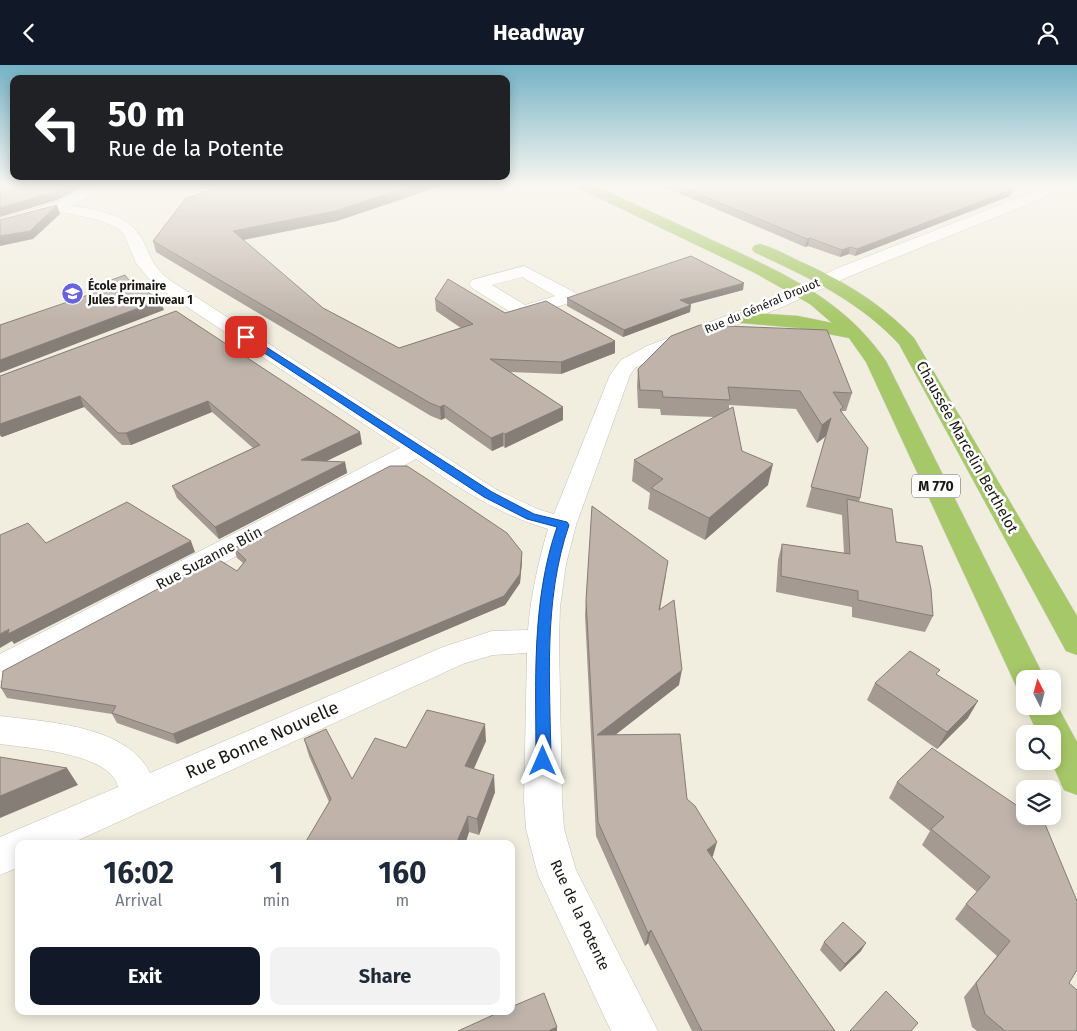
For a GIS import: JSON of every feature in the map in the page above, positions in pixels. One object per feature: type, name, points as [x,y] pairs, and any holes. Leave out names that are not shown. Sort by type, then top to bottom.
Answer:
[{"type":"main road","name":"M 770","points":[[679,230],[761,269],[802,291],[825,306],[855,333],[876,361],[1025,670]]},
{"type":"main road","name":"M 770","points":[[746,243],[826,280]]},
{"type":"main road","name":"Chaussée Marcelin Berthelot","points":[[826,280],[860,300],[891,324],[907,342],[1077,643]]},
{"type":"main road","points":[[738,317],[798,322],[855,333]]},
{"type":"main road","points":[[1046,715],[1077,779]]},
{"type":"street","points":[[126,230],[132,236],[151,275],[188,309],[418,448],[508,506],[530,517],[563,525]]},
{"type":"street","name":"Rue du Général Drouot","points":[[563,525],[620,375],[628,364],[631,352],[738,317],[951,230]]},
{"type":"street","points":[[547,305],[568,317]]},
{"type":"street","name":"Rue Suzanne Blin","points":[[0,669],[418,448]]},
{"type":"street","name":"Rue de la Potente","points":[[563,525],[552,564],[545,607],[543,641],[545,829],[558,875],[636,1031]]},
{"type":"street","name":"Rue Bonne Nouvelle","points":[[37,840],[454,655],[492,643],[543,641]]},
{"type":"street","points":[[0,730],[94,746],[111,755],[131,773],[138,795]]},
{"type":"street","points":[[0,856],[15,850]]},
{"type":"building","points":[[0,230],[31,230],[30,231],[0,236]]},
{"type":"building","points":[[161,230],[238,230],[233,231],[323,308],[399,348],[473,324],[435,299],[448,279],[505,313],[546,301],[615,341],[561,362],[490,359],[563,407],[505,434],[503,433],[491,438],[444,405],[440,407],[430,403],[153,241]]},
{"type":"building","points":[[786,230],[906,230],[857,249],[850,247],[842,250],[810,238],[807,239]]},
{"type":"building","points":[[691,256],[744,283],[680,300],[691,305],[624,330],[567,298]]},
{"type":"building","points":[[125,275],[128,279],[160,300],[0,360],[0,325],[94,293],[92,287]]},
{"type":"building","points":[[176,311],[360,432],[301,460],[345,462],[215,527],[172,486],[260,445],[208,401],[126,433],[118,433],[80,396],[0,424],[0,376]]},
{"type":"building","points":[[700,325],[827,330],[852,393],[833,392],[843,407],[840,410],[868,448],[860,498],[811,487],[831,418],[822,425],[800,391],[728,387],[730,400],[663,397],[662,391],[640,390],[638,369],[671,336]]},
{"type":"building","points":[[733,407],[742,451],[773,464],[709,518],[651,488],[663,479],[634,460]]},
{"type":"building","points":[[390,466],[407,466],[507,533],[522,552],[520,574],[504,596],[173,734],[112,713],[116,706],[1,688],[3,671],[216,558],[237,571],[246,560],[234,548]]},
{"type":"building","points":[[847,499],[892,509],[896,542],[922,546],[931,589],[933,616],[858,600],[858,591],[781,576],[782,544],[850,554]]},
{"type":"building","points":[[127,502],[191,541],[8,634],[9,629],[0,634],[0,535],[28,523],[46,543]]},
{"type":"building","points":[[592,506],[668,561],[659,610],[674,600],[682,670],[597,735],[680,734],[687,799],[695,806],[717,842],[707,850],[835,1031],[702,1031],[651,930],[648,933],[598,822],[586,600]]},
{"type":"building","points":[[910,651],[940,670],[936,674],[978,701],[947,732],[875,683]]},
{"type":"building","points":[[427,710],[485,724],[465,766],[494,775],[477,819],[468,816],[458,840],[307,840],[331,799],[304,739],[326,729],[352,779],[375,738],[406,748]]},
{"type":"building","points":[[932,748],[1016,805],[1016,825],[1045,825],[1077,901],[1077,970],[1069,983],[1077,990],[1077,1031],[1005,1031],[985,1014],[976,983],[1010,941],[966,904],[990,877],[931,829],[944,817],[897,782]]},
{"type":"building","points":[[0,757],[67,768],[0,796]]},
{"type":"building","points":[[843,922],[866,943],[845,964],[824,942]]},
{"type":"building","points":[[886,991],[918,1023],[911,1031],[850,1031]]},
{"type":"building","points":[[544,993],[557,1027],[548,1031],[458,1031],[493,1015],[515,1015],[515,1005]]},
{"type":"place","name":"École primaire Jules Ferry niveau 1","points":[[72,293]]},
{"type":"route","points":[[246,337],[488,495],[530,517],[563,525],[552,564],[545,607],[543,641],[543,761]]}]
